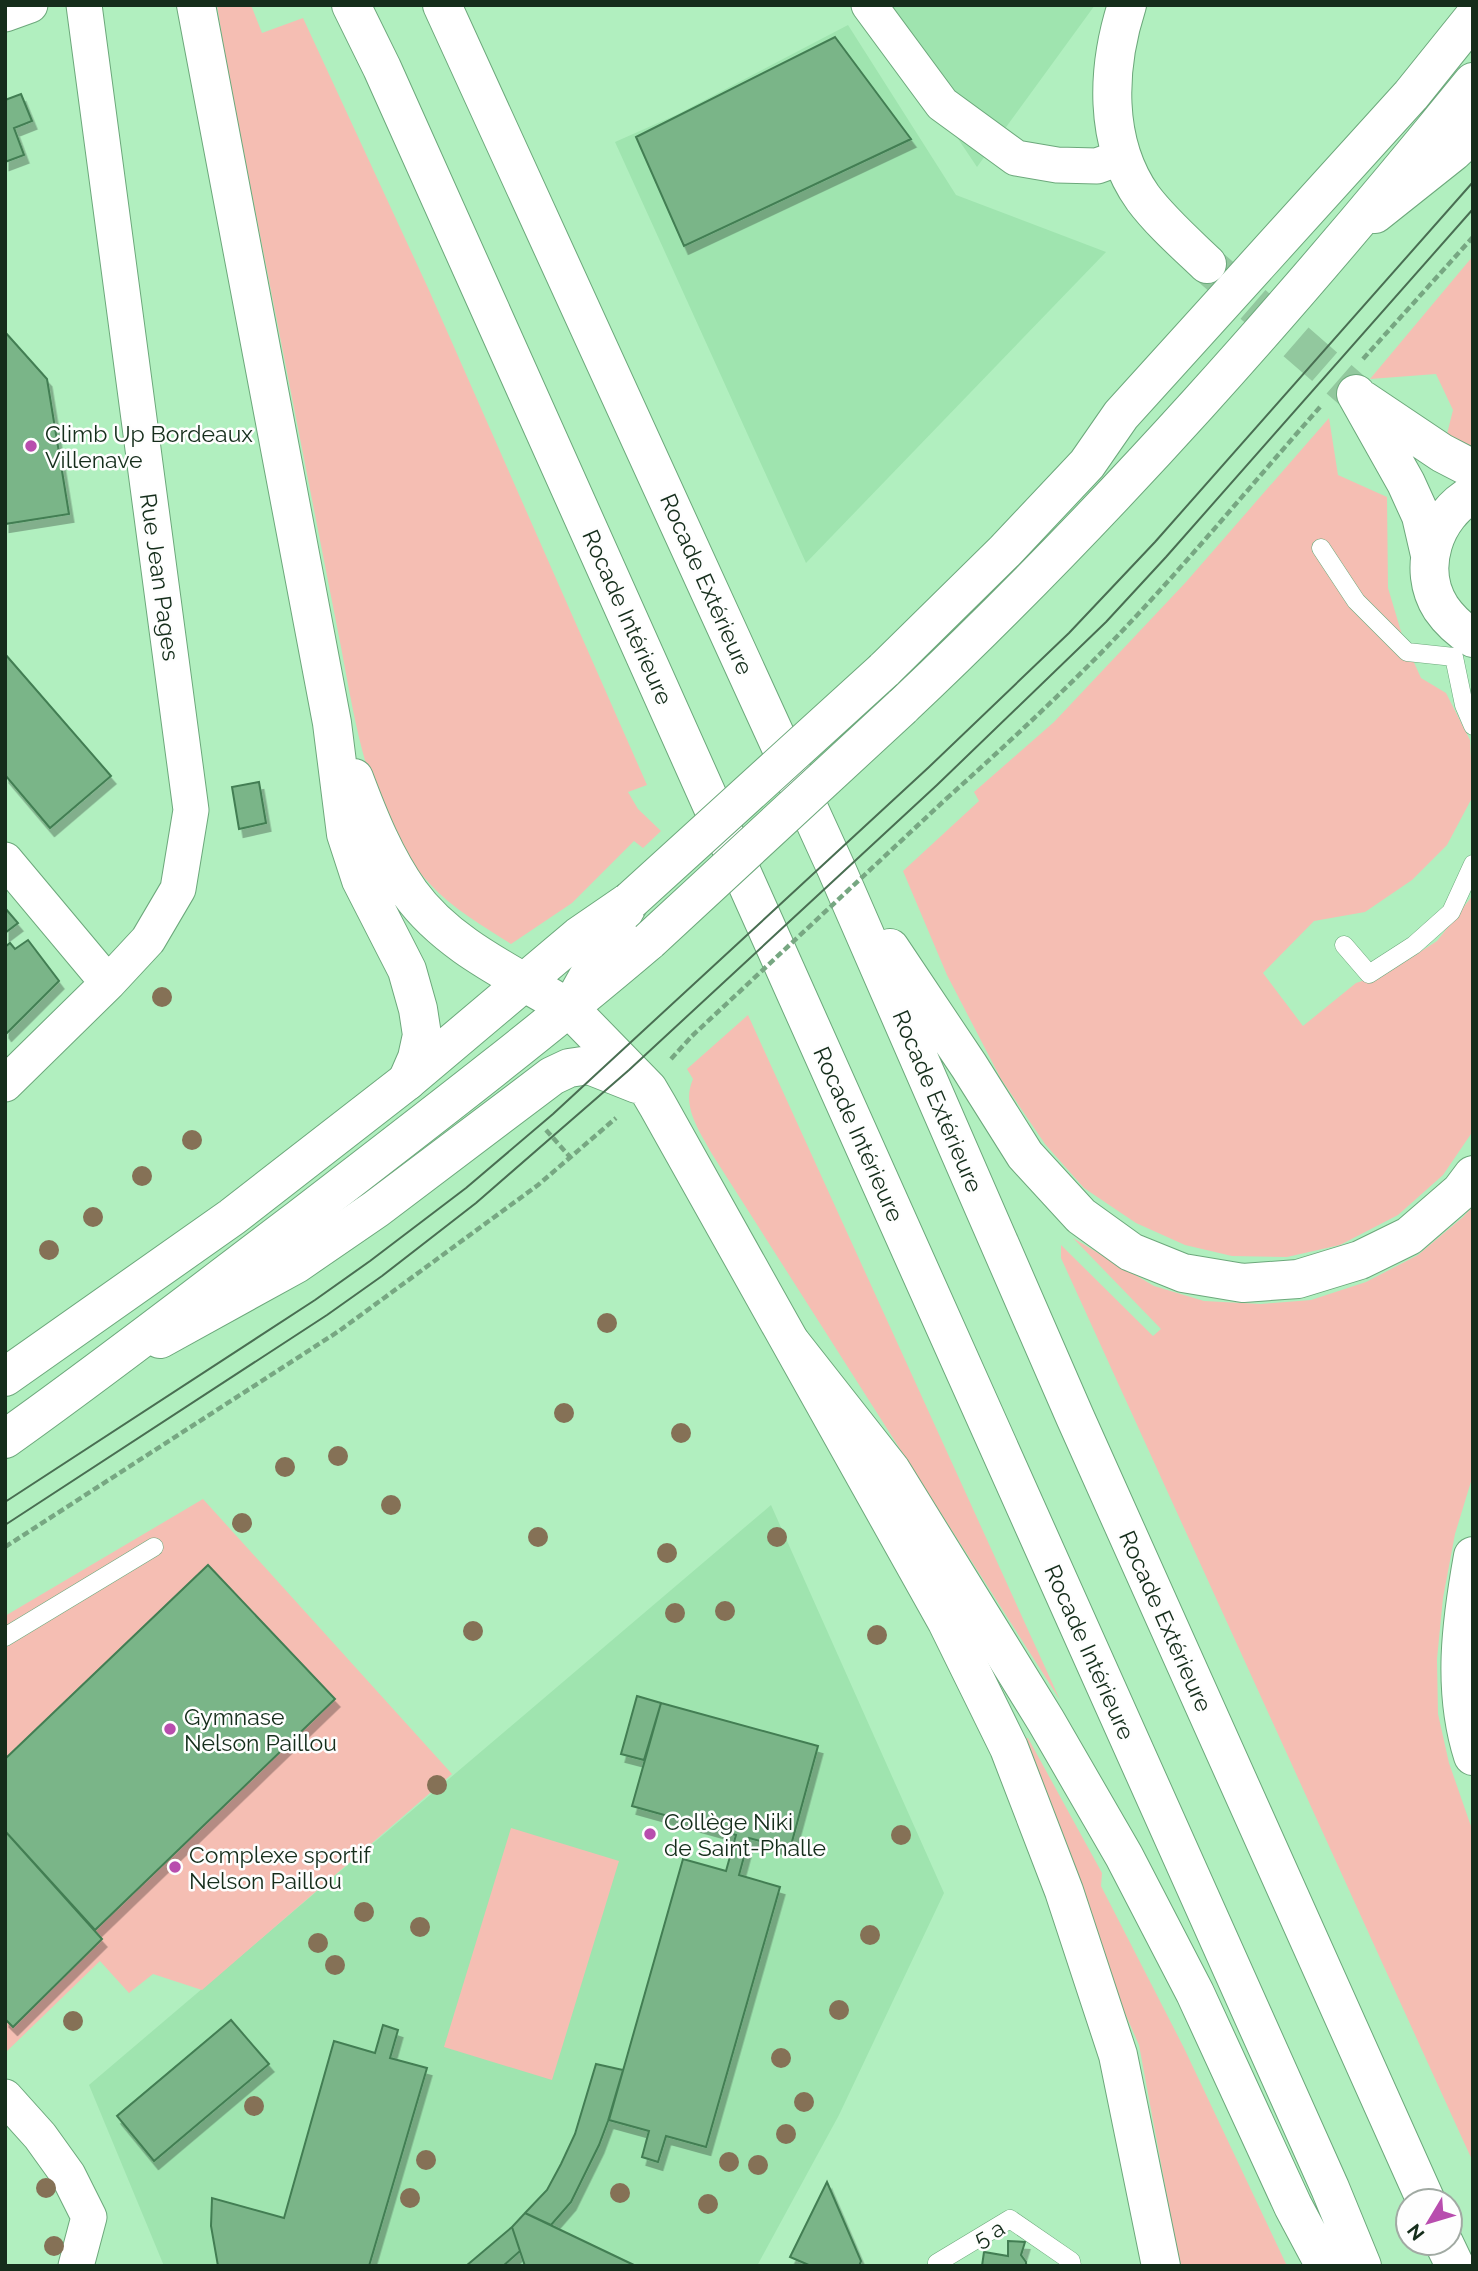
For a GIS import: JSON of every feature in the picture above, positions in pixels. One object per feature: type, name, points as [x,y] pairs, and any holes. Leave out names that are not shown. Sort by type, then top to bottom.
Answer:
[{"type":"main road","points":[[196,5],[332,723],[346,834],[361,880],[407,971],[418,1009],[422,1035],[417,1058],[407,1081]]},
{"type":"main road","name":"Rocade Intérieure","points":[[351,5],[464,250],[1362,2266]]},
{"type":"main road","name":"Rocade Extérieure","points":[[442,5],[836,868],[1074,1417],[1420,2187]]},
{"type":"main road","points":[[1127,5],[1118,34],[1111,82],[1114,121],[1122,157],[1142,197],[1207,264]]},
{"type":"main road","points":[[5,1377],[232,1217],[407,1081],[579,936],[631,901],[884,670],[1005,551],[1087,464],[1121,415],[1411,95],[1473,18]]},
{"type":"main road","points":[[5,1439],[97,1373],[570,1009],[649,941],[953,659],[1116,493],[1346,237],[1473,82]]},
{"type":"main road","points":[[1346,237],[1473,134]]},
{"type":"main road","points":[[1461,641],[1440,606],[1431,581],[1430,555],[1421,516],[1406,483],[1356,394],[1442,453],[1473,469]]},
{"type":"main road","points":[[1430,555],[1437,531],[1451,510],[1473,494]]},
{"type":"main road","points":[[332,723],[372,824],[393,867],[411,895],[449,933],[481,957],[570,1009],[648,1089],[947,1622],[1009,1748],[1064,1891],[1118,2055],[1161,2266]]},
{"type":"main road","points":[[836,868],[970,1066],[1025,1155],[1082,1216],[1131,1252],[1183,1273],[1243,1283],[1298,1279],[1360,1260],[1409,1236],[1461,1191],[1473,1175]]},
{"type":"main road","points":[[570,1009],[631,901]]},
{"type":"main road","points":[[97,1373],[296,1264],[376,1209],[552,1076],[569,1068],[589,1065],[648,1089]]},
{"type":"main road","points":[[792,1344],[891,1470],[1045,1721],[1124,1856],[1195,1993],[1293,2206],[1325,2266]]},
{"type":"main road","points":[[1473,1556],[1464,1605],[1459,1679],[1465,1731],[1473,1756]]},
{"type":"street","points":[[5,15],[30,5]]},
{"type":"street","name":"Rue Jean Pages","points":[[5,1084],[148,940],[178,889],[191,810],[84,5]]},
{"type":"street","points":[[869,5],[942,104],[1016,158],[1057,165],[1097,166],[1122,157]]},
{"type":"street","points":[[5,860],[108,983]]},
{"type":"street","points":[[5,2097],[40,2136],[68,2175],[89,2217],[76,2266]]},
{"type":"lane","points":[[1321,548],[1356,601],[1407,652],[1461,641],[1464,705],[1473,726]]},
{"type":"lane","points":[[1345,945],[1369,974],[1414,945],[1451,912],[1473,864]]},
{"type":"lane","points":[[5,1637],[154,1547]]},
{"type":"lane","name":"5 a","points":[[937,2266],[937,2263],[1010,2218],[1071,2260],[1072,2266]]},
{"type":"path","points":[[1361,361],[1473,237]]},
{"type":"path","points":[[5,1548],[385,1299],[440,1255],[538,1185],[661,1077],[672,1057],[692,1036],[1019,733],[1109,644],[1325,402]]},
{"type":"shaded area","points":[[217,5],[251,5],[262,33],[303,18],[428,288],[647,785],[628,792],[638,809],[661,831],[643,848],[634,841],[572,903],[511,944],[458,909],[430,884],[409,859],[379,803],[369,773],[353,710]]},
{"type":"shaded area","points":[[868,5],[1095,5],[977,167]]},
{"type":"shaded area","points":[[848,25],[956,195],[1106,252],[806,563],[615,142],[676,115]]},
{"type":"shaded area","points":[[1473,256],[1473,452],[1446,438],[1453,410],[1436,374],[1370,379]]},
{"type":"shaded area","points":[[1329,418],[1338,475],[1387,497],[1388,588],[1403,638],[1421,678],[1446,693],[1470,740],[1473,796],[1447,845],[1412,880],[1365,912],[1314,921],[1263,973],[1303,1026],[1356,983],[1389,972],[1437,941],[1473,895],[1473,1131],[1443,1175],[1398,1215],[1340,1245],[1287,1257],[1232,1256],[1185,1245],[1136,1223],[1084,1188],[1045,1144],[1001,1079],[947,975],[903,871],[979,801],[974,792],[1054,722],[1186,582]]},
{"type":"shaded area","points":[[748,1015],[1060,1700],[697,1127],[689,1099],[693,1079],[687,1069]]},
{"type":"shaded area","points":[[1473,1206],[1473,1475],[1455,1534],[1443,1598],[1437,1659],[1438,1714],[1449,1763],[1473,1832],[1473,2162],[1061,1258],[1061,1245],[1153,1336],[1161,1329],[1073,1238],[1154,1286],[1204,1301],[1261,1304],[1311,1300],[1366,1282],[1418,1255]]},
{"type":"shaded area","name":"Complexe sportif Nelson Paillou","points":[[203,1499],[452,1774],[202,1990],[153,1974],[129,1993],[100,1961],[5,2053],[5,1616]]},
{"type":"shaded area","name":"Collège Niki de Saint-Phalle","points":[[771,1505],[944,1893],[839,2115],[757,2266],[164,2266],[89,2085]]},
{"type":"shaded area","points":[[1028,1738],[1102,1873],[1101,1886],[1184,2048],[1287,2266],[1180,2266],[1139,2045],[1098,1952],[1017,1739]]},
{"type":"shaded area","points":[[511,1828],[619,1861],[552,2080],[444,2047]]},
{"type":"building","points":[[835,37],[911,139],[684,246],[636,137]]},
{"type":"building","points":[[21,94],[32,121],[14,128],[24,155],[5,162],[5,100]]},
{"type":"building","name":"Climb Up Bordeaux Villenave","points":[[5,332],[47,379],[69,514],[5,524]]},
{"type":"building","points":[[5,654],[111,776],[50,828],[5,775]]},
{"type":"building","points":[[259,782],[266,823],[239,829],[232,787]]},
{"type":"building","points":[[5,908],[18,923],[5,933]]},
{"type":"building","points":[[28,940],[59,981],[7,1033],[5,947],[10,943],[15,949]]},
{"type":"building","name":"Gymnase Nelson Paillou","points":[[208,1565],[335,1699],[95,1930],[5,1831],[5,1759]]},
{"type":"building","points":[[637,1696],[661,1703],[644,1760],[621,1754]]},
{"type":"building","points":[[661,1703],[818,1746],[790,1849],[749,1838],[739,1875],[780,1887],[706,2147],[666,2136],[658,2162],[642,2157],[649,2131],[609,2120],[683,1859],[726,1871],[736,1835],[632,1806]]},
{"type":"building","points":[[5,1831],[102,1939],[13,2027],[5,2019]]},
{"type":"building","points":[[231,2020],[269,2064],[154,2161],[117,2116]]},
{"type":"building","points":[[383,2025],[398,2030],[390,2058],[427,2068],[369,2266],[218,2266],[211,2226],[212,2198],[284,2218],[334,2041],[375,2053]]},
{"type":"building","points":[[596,2064],[623,2070],[599,2145],[571,2202],[551,2225],[525,2213],[547,2190],[561,2164],[575,2134]]},
{"type":"building","points":[[827,2182],[861,2261],[859,2266],[811,2266],[790,2257]]},
{"type":"building","points":[[525,2213],[636,2266],[525,2266],[512,2227]]},
{"type":"building","points":[[512,2227],[520,2251],[503,2266],[466,2266]]},
{"type":"building","points":[[1008,2241],[1025,2242],[1021,2255],[1026,2266],[982,2266],[984,2252],[1008,2256]]},
{"type":"tunnel","points":[[1210,267],[1356,394]]},
{"type":"tram line","points":[[5,1502],[315,1300],[466,1188],[553,1114],[929,767],[1069,633],[1155,542],[1473,182]]},
{"type":"tram line","points":[[5,1525],[327,1315],[382,1276],[476,1203],[629,1070],[937,785],[1106,622],[1473,209]]},
{"type":"place","name":"Climb Up Bordeaux Villenave","points":[[31,446]]},
{"type":"place","name":"Gymnase Nelson Paillou","points":[[170,1729]]},
{"type":"place","name":"Collège Niki de Saint-Phalle","points":[[650,1834]]},
{"type":"place","name":"Complexe sportif Nelson Paillou","points":[[175,1867]]}]
